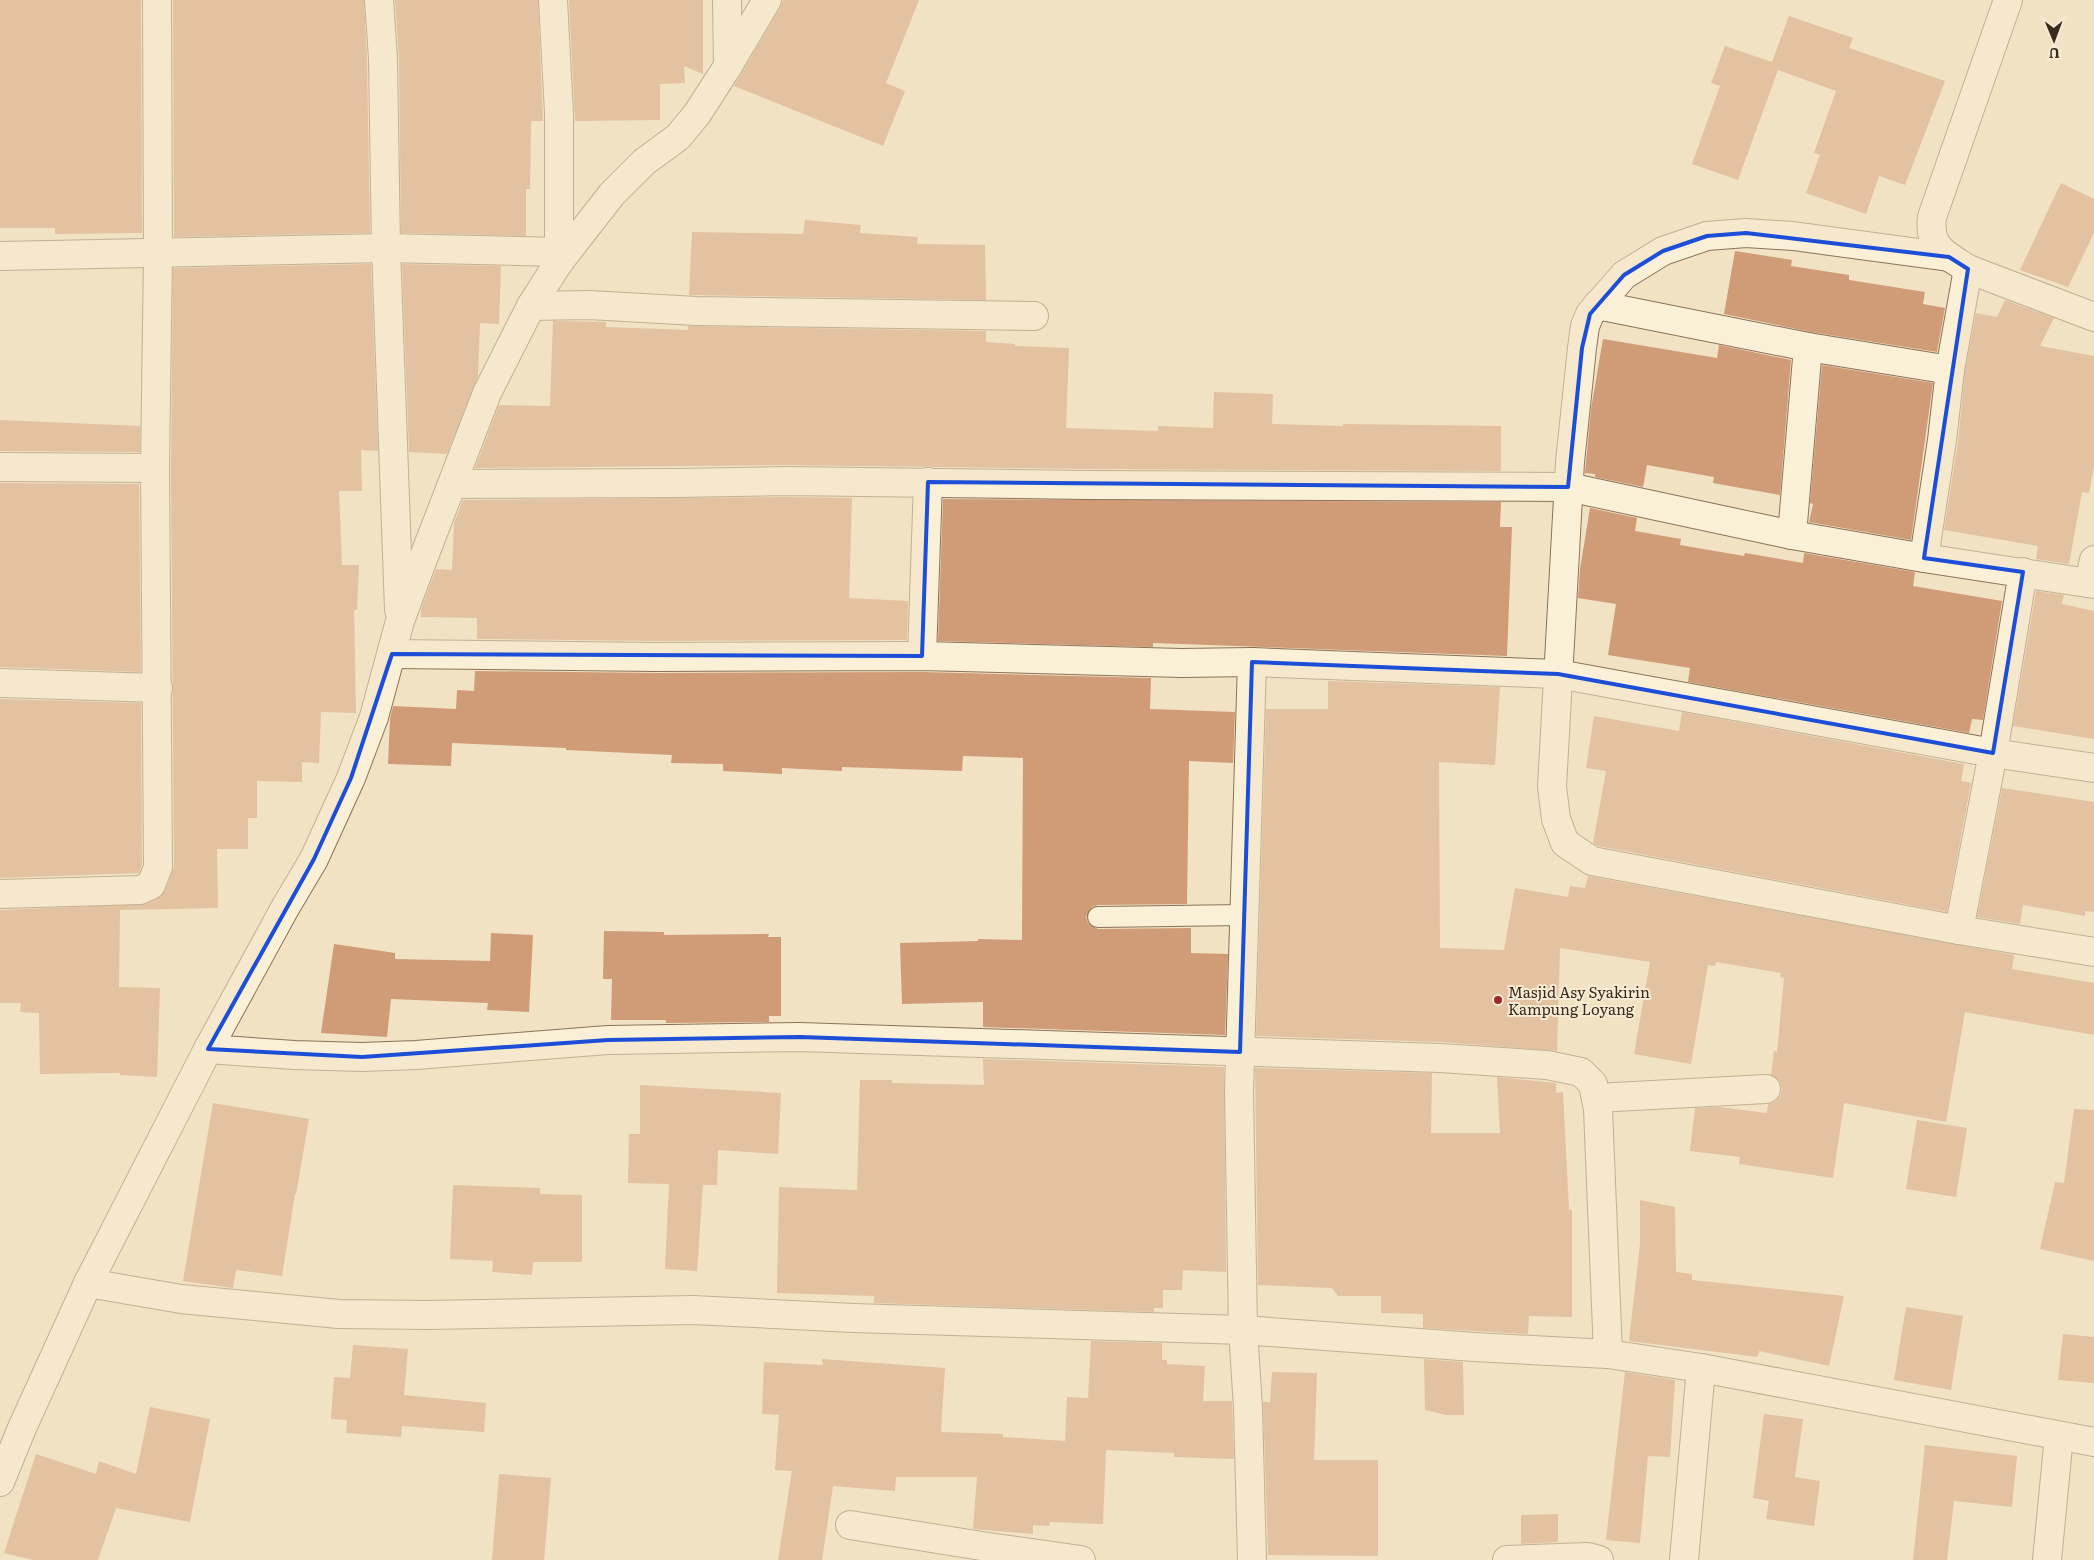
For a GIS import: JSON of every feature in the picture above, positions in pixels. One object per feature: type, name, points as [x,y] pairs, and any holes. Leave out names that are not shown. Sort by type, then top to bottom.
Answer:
[{"type":"street","points":[[0,894],[140,890],[151,885],[158,867],[155,468],[158,254],[157,0]]},
{"type":"street","points":[[379,0],[384,59],[386,248],[400,622]]},
{"type":"street","points":[[553,0],[559,112],[559,257]]},
{"type":"street","points":[[727,0],[728,66]]},
{"type":"street","points":[[0,1482],[22,1428],[88,1284],[208,1049],[314,859],[351,778],[374,717],[400,622],[452,484],[487,394],[531,306],[559,257],[612,194],[644,162],[678,137],[697,114],[767,0]]},
{"type":"street","points":[[1958,263],[1935,244],[1930,232],[1932,217],[2008,0]]},
{"type":"street","points":[[2094,318],[1958,263],[1793,236],[1746,233],[1707,236],[1663,251],[1624,275],[1590,314],[1583,341],[1568,487],[1552,787],[1556,819],[1565,843],[1592,861],[1959,930],[2094,952]]},
{"type":"street","points":[[0,256],[386,248],[559,257]]},
{"type":"street","points":[[1924,558],[1942,440],[1950,370],[1958,263]]},
{"type":"street","points":[[531,306],[589,305],[696,311],[1034,316]]},
{"type":"street","points":[[1597,305],[1808,347],[1950,370]]},
{"type":"street","points":[[1792,535],[1808,347]]},
{"type":"street","points":[[0,467],[155,468]]},
{"type":"street","points":[[452,484],[928,482],[1096,486],[1568,487],[1792,535],[1924,558],[2023,572],[2092,576]]},
{"type":"street","points":[[922,656],[928,482]]},
{"type":"street","points":[[1959,930],[1993,753],[2023,572]]},
{"type":"street","points":[[392,654],[656,657],[922,656],[1181,663],[1252,662],[1558,674],[1993,753],[2094,768]]},
{"type":"street","points":[[1252,662],[1240,1052],[1243,1330],[1248,1408],[1252,1560]]},
{"type":"street","points":[[0,683],[158,688]]},
{"type":"street","points":[[208,1049],[294,1055],[362,1057],[416,1055],[608,1040],[800,1037],[1440,1058],[1547,1065],[1581,1072],[1593,1084],[1596,1098],[1603,1211],[1608,1354]]},
{"type":"street","points":[[1596,1098],[1766,1089]]},
{"type":"street","points":[[88,1284],[181,1299],[339,1314],[429,1315],[693,1310],[863,1318],[1243,1330],[1474,1347],[1608,1354],[1701,1368],[2094,1442]]},
{"type":"street","points":[[1684,1560],[1701,1368]]},
{"type":"street","points":[[2047,1560],[2059,1436]]},
{"type":"street","points":[[850,1525],[988,1548],[1081,1560]]},
{"type":"street","points":[[1507,1560],[1588,1557],[1599,1560]]},
{"type":"lane","points":[[1098,917],[1244,915]]},
{"type":"highlighted area","points":[[1746,233],[1949,257],[1968,269],[1924,558],[2023,572],[1993,753],[1558,674],[1252,662],[1240,1052],[800,1037],[608,1040],[362,1057],[208,1049],[314,859],[351,778],[392,654],[922,656],[928,482],[1568,487],[1582,348],[1590,314],[1624,275],[1663,251],[1707,236]]},
{"type":"building","points":[[0,0],[141,0],[142,233],[55,234],[55,228],[0,228]]},
{"type":"building","points":[[173,0],[364,0],[370,233],[174,237]]},
{"type":"building","points":[[395,0],[538,0],[543,121],[531,121],[530,189],[526,189],[526,236],[401,233],[399,59]]},
{"type":"building","points":[[569,0],[703,0],[703,74],[684,66],[685,83],[660,84],[660,120],[575,121]]},
{"type":"building","points":[[783,0],[919,0],[886,83],[905,91],[883,146],[734,86]]},
{"type":"building","points":[[1789,16],[1853,38],[1849,48],[1945,81],[1905,185],[1879,176],[1866,214],[1806,193],[1820,155],[1814,153],[1836,91],[1778,70],[1738,180],[1692,164],[1720,86],[1711,83],[1725,46],[1772,62]]},
{"type":"building","points":[[2061,183],[2094,199],[2094,233],[2068,287],[2020,270]]},
{"type":"building","points":[[805,220],[861,225],[860,233],[918,237],[917,244],[985,245],[986,300],[689,295],[692,232],[803,234]]},
{"type":"building","points":[[1735,251],[1792,260],[1791,266],[1849,275],[1849,280],[1925,292],[1923,304],[1945,308],[1937,352],[1811,332],[1724,314]]},
{"type":"building","points":[[371,264],[378,451],[361,450],[362,491],[339,491],[342,565],[359,565],[357,610],[354,610],[356,713],[321,712],[319,763],[302,762],[302,782],[257,781],[257,818],[248,818],[248,849],[217,849],[218,908],[120,910],[119,987],[160,988],[157,1077],[120,1075],[120,1073],[40,1074],[39,1013],[20,1012],[21,1003],[0,1003],[0,910],[146,904],[157,899],[165,891],[174,867],[171,468],[173,268]]},
{"type":"building","points":[[402,264],[501,266],[499,324],[480,323],[478,376],[447,454],[409,452]]},
{"type":"building","points":[[2005,300],[2054,318],[2040,346],[2094,356],[2094,466],[2089,493],[2082,492],[2069,564],[2036,559],[2038,546],[1944,530],[1958,442],[1965,372],[1976,313],[1997,317]]},
{"type":"building","points":[[553,321],[606,322],[606,327],[688,330],[688,326],[986,331],[986,342],[1015,344],[1015,346],[1069,348],[1066,428],[1158,431],[1158,426],[1213,428],[1214,392],[1273,394],[1272,424],[1501,426],[1501,471],[786,465],[475,468],[499,405],[550,406]]},
{"type":"building","points":[[1603,339],[1717,358],[1719,345],[1791,360],[1780,495],[1713,483],[1714,477],[1647,465],[1643,487],[1595,477],[1595,474],[1585,473],[1591,409]]},
{"type":"building","points":[[1822,365],[1933,383],[1911,540],[1809,522],[1813,504],[1810,503]]},
{"type":"building","points":[[0,420],[140,426],[140,452],[0,451]]},
{"type":"building","points":[[0,483],[139,484],[141,672],[0,667]]},
{"type":"building","points":[[852,498],[849,598],[908,601],[907,640],[656,641],[477,639],[477,618],[421,617],[421,609],[436,569],[452,570],[454,523],[463,500]]},
{"type":"building","points":[[943,499],[1501,502],[1500,527],[1512,527],[1507,656],[1153,643],[1153,647],[938,641]]},
{"type":"building","points":[[1590,508],[1637,518],[1635,531],[1681,539],[1680,545],[1744,556],[1745,553],[1803,563],[1804,553],[1915,572],[1913,586],[2002,601],[1983,720],[1972,719],[1969,733],[1688,682],[1690,668],[1608,655],[1616,604],[1578,598],[1580,569]]},
{"type":"building","points":[[2036,591],[2064,595],[2062,604],[2094,611],[2094,739],[2013,726]]},
{"type":"building","points":[[475,671],[656,673],[922,672],[1151,678],[1150,709],[1235,712],[1233,763],[1189,761],[1187,904],[1098,905],[1092,907],[1086,917],[1088,923],[1098,929],[1191,928],[1191,953],[1228,954],[1225,1035],[983,1027],[983,1002],[902,1004],[900,943],[978,941],[978,939],[1022,940],[1023,758],[963,756],[962,771],[842,767],[842,771],[782,768],[782,774],[723,771],[723,764],[671,763],[672,755],[452,743],[451,766],[388,764],[390,719],[393,706],[456,709],[457,690],[474,691]]},
{"type":"building","points":[[1328,681],[1500,687],[1495,765],[1439,762],[1440,948],[1504,950],[1515,888],[1568,897],[1570,886],[1585,888],[1588,876],[2014,955],[2012,969],[2094,983],[2094,1035],[1965,1012],[1946,1122],[1844,1103],[1833,1178],[1739,1164],[1740,1157],[1690,1151],[1695,1108],[1719,1107],[1767,1113],[1768,1104],[1775,1102],[1780,1096],[1782,1089],[1779,1081],[1771,1075],[1774,1051],[1777,1052],[1784,978],[1780,977],[1781,973],[1716,962],[1715,966],[1708,965],[1691,1064],[1634,1054],[1650,962],[1560,948],[1557,1051],[1441,1042],[1256,1036],[1266,709],[1328,709]]},
{"type":"building","points":[[0,699],[141,703],[142,864],[139,873],[0,878]]},
{"type":"building","points":[[1682,712],[1964,764],[1961,781],[1971,783],[1947,912],[1598,846],[1593,843],[1606,771],[1586,768],[1594,716],[1679,731]]},
{"type":"building","points":[[2002,788],[2094,802],[2094,912],[2085,911],[2085,916],[2023,905],[2020,924],[1977,917]]},
{"type":"building","points":[[604,931],[664,932],[664,935],[769,934],[768,937],[781,937],[781,1016],[769,1016],[769,1022],[666,1023],[666,1020],[611,1020],[612,979],[603,979]]},
{"type":"building","points":[[491,933],[533,935],[529,1012],[487,1010],[488,1003],[391,999],[387,1037],[321,1033],[334,944],[395,953],[395,959],[490,961]]},
{"type":"building","points":[[983,1059],[1224,1067],[1226,1272],[1183,1270],[1182,1290],[1163,1290],[1163,1308],[1154,1308],[1154,1312],[874,1303],[874,1296],[777,1293],[779,1187],[857,1190],[860,1080],[892,1080],[892,1083],[984,1085]]},
{"type":"building","points":[[1255,1068],[1432,1073],[1431,1133],[1500,1133],[1497,1077],[1556,1083],[1556,1093],[1563,1092],[1569,1210],[1572,1210],[1572,1317],[1529,1316],[1528,1334],[1423,1328],[1423,1314],[1381,1313],[1381,1296],[1338,1296],[1332,1288],[1258,1285]]},
{"type":"building","points":[[640,1085],[781,1093],[778,1154],[718,1150],[717,1185],[703,1185],[697,1271],[665,1269],[669,1184],[628,1183],[629,1134],[640,1134]]},
{"type":"building","points":[[213,1103],[309,1119],[282,1276],[236,1270],[233,1288],[183,1281]]},
{"type":"building","points":[[2074,1109],[2094,1110],[2094,1261],[2040,1249],[2055,1182],[2064,1183]]},
{"type":"building","points":[[1917,1120],[1967,1128],[1956,1197],[1906,1189]]},
{"type":"building","points":[[453,1185],[540,1188],[540,1194],[582,1195],[582,1262],[533,1262],[532,1275],[492,1272],[493,1261],[450,1259]]},
{"type":"building","points":[[1640,1200],[1675,1207],[1676,1272],[1692,1274],[1692,1280],[1844,1296],[1829,1366],[1759,1351],[1758,1357],[1629,1341],[1640,1244]]},
{"type":"building","points":[[1906,1307],[1963,1316],[1951,1390],[1894,1380]]},
{"type":"building","points":[[2063,1334],[2094,1337],[2094,1383],[2058,1380]]},
{"type":"building","points":[[1091,1341],[1162,1343],[1162,1360],[1167,1360],[1167,1364],[1205,1366],[1203,1401],[1232,1401],[1234,1459],[1174,1457],[1174,1453],[1106,1450],[1103,1524],[1050,1522],[1049,1526],[1033,1525],[1033,1534],[973,1529],[977,1477],[896,1477],[895,1491],[833,1486],[822,1560],[778,1560],[792,1471],[775,1470],[779,1415],[762,1414],[764,1362],[823,1365],[822,1359],[945,1368],[941,1432],[1003,1434],[1003,1437],[1065,1441],[1067,1397],[1088,1398]]},
{"type":"building","points":[[353,1345],[408,1349],[404,1395],[486,1403],[484,1432],[402,1426],[401,1437],[346,1433],[347,1420],[331,1419],[334,1377],[350,1378]]},
{"type":"building","points":[[1424,1359],[1463,1362],[1464,1415],[1446,1415],[1425,1410]]},
{"type":"building","points":[[1272,1372],[1317,1373],[1314,1460],[1378,1460],[1378,1556],[1268,1555],[1263,1402],[1270,1402]]},
{"type":"building","points":[[1625,1372],[1675,1380],[1670,1457],[1648,1456],[1640,1543],[1606,1540]]},
{"type":"building","points":[[150,1407],[210,1419],[190,1522],[116,1508],[98,1560],[33,1560],[4,1553],[36,1454],[96,1474],[99,1461],[136,1474]]},
{"type":"building","points":[[1764,1414],[1803,1419],[1795,1477],[1820,1481],[1814,1526],[1766,1519],[1769,1501],[1753,1498]]},
{"type":"building","points":[[1925,1445],[2017,1456],[2012,1507],[1954,1501],[1947,1560],[1913,1560]]},
{"type":"building","points":[[499,1474],[551,1478],[544,1560],[492,1560]]},
{"type":"building","points":[[1558,1514],[1558,1542],[1521,1544],[1521,1515]]},
{"type":"place","name":"Masjid Asy Syakirin Kampung Loyang","points":[[1498,1000]]}]
